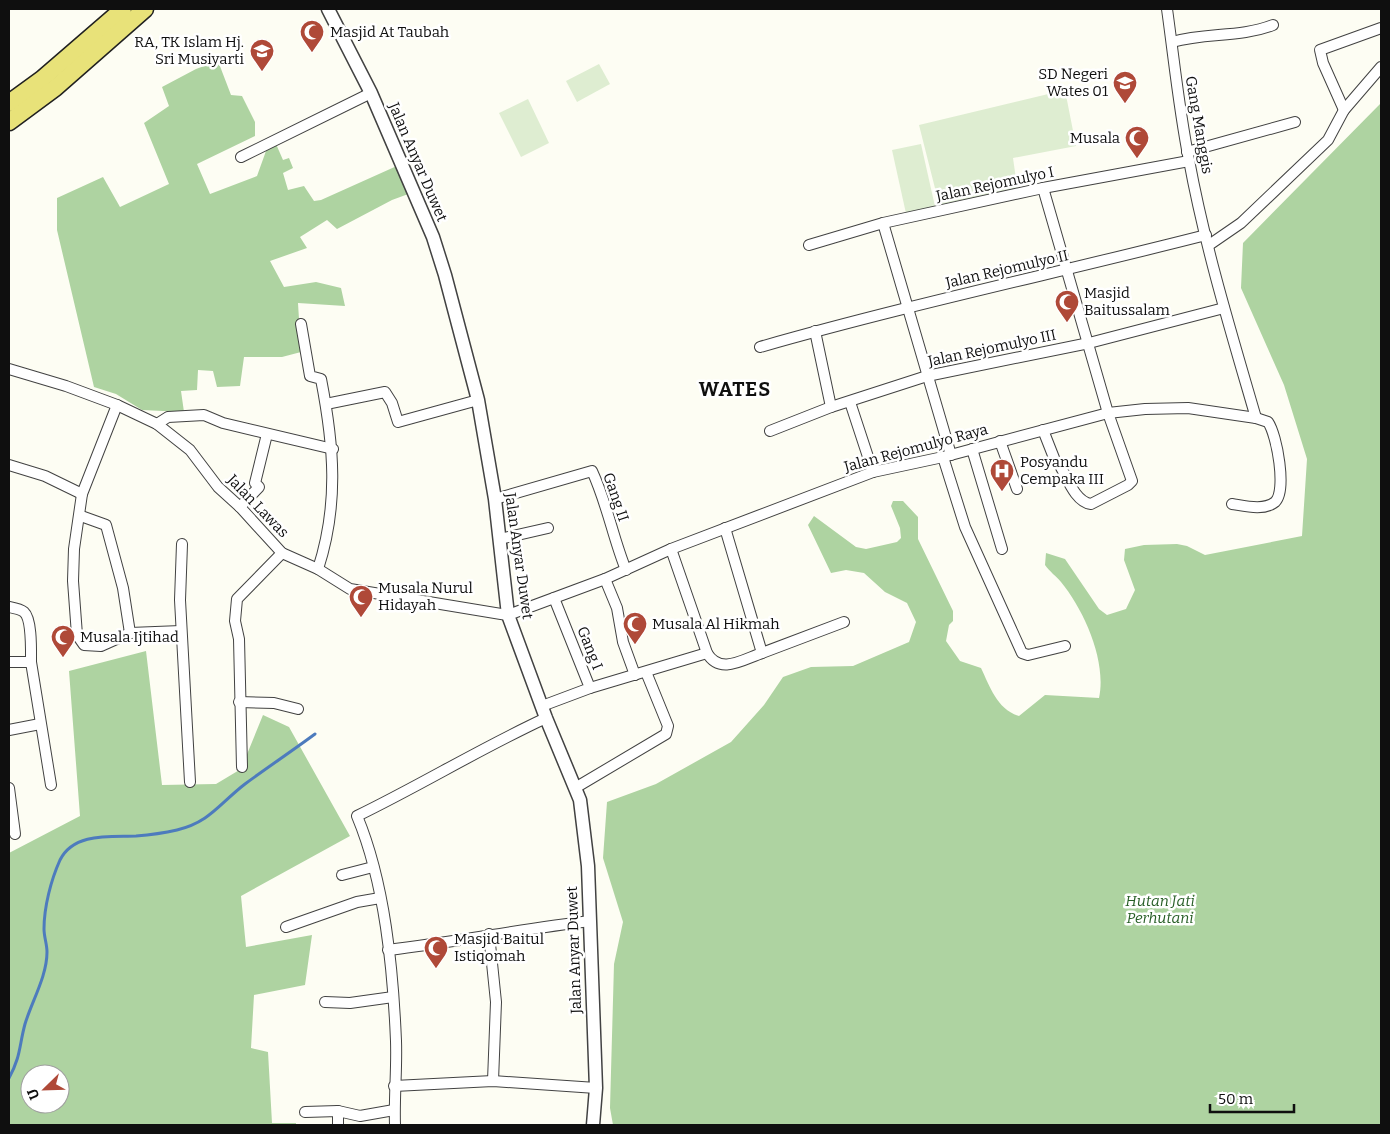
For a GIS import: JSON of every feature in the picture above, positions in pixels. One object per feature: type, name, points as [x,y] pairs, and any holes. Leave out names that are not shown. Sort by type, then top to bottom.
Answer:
[{"type":"main road","points":[[9,103],[42,79],[123,9]]},
{"type":"main road","points":[[9,122],[55,88],[144,9]]},
{"type":"street","name":"Jalan Anyar Duwet","points":[[328,9],[370,93],[433,237],[478,400],[495,499],[508,614],[544,712],[580,800],[588,866],[596,1088],[593,1125]]},
{"type":"street","name":"Gang Manggis","points":[[1167,9],[1188,156],[1224,308],[1256,418]]},
{"type":"street","points":[[1172,42],[1213,33],[1226,35],[1273,26]]},
{"type":"street","points":[[1344,110],[1323,63],[1320,50],[1381,28]]},
{"type":"street","points":[[1207,240],[1241,223],[1328,140],[1344,110],[1381,67]]},
{"type":"street","points":[[241,157],[370,93]]},
{"type":"street","name":"Jalan Rejomulyo I","points":[[809,245],[883,223],[1188,156],[1295,122]]},
{"type":"street","points":[[1043,188],[1108,413],[1132,480],[1128,485],[1091,504],[1084,503],[1079,498],[1059,464],[1056,463],[1043,430]]},
{"type":"street","points":[[883,223],[927,376],[964,527],[1022,654],[1028,655],[1065,646]]},
{"type":"street","name":"Jalan Rejomulyo II","points":[[760,347],[908,306],[1207,240]]},
{"type":"street","name":"Jalan Rejomulyo III","points":[[770,431],[831,408],[927,376],[1089,343],[1224,308]]},
{"type":"street","points":[[301,324],[310,376],[321,378],[333,449],[333,478],[327,543],[318,570]]},
{"type":"street","points":[[814,331],[831,408]]},
{"type":"street","name":"Jalan Lawas","points":[[9,369],[66,386],[117,405],[158,424],[190,450],[218,487],[240,507],[282,553],[318,570],[350,589],[508,614]]},
{"type":"street","points":[[326,404],[385,392],[392,402],[398,422],[478,400]]},
{"type":"street","points":[[850,402],[873,472]]},
{"type":"street","points":[[117,405],[82,494],[81,516],[74,549],[73,581],[78,636],[84,645],[101,646],[130,633],[181,631]]},
{"type":"street","name":"Jalan Rejomulyo Raya","points":[[508,614],[605,579],[671,549],[873,472],[947,456],[1108,413],[1145,409],[1188,408],[1256,418]]},
{"type":"street","points":[[158,424],[168,417],[204,415],[223,423],[333,449]]},
{"type":"street","points":[[1232,504],[1260,507],[1275,502],[1280,494],[1277,444],[1268,422],[1256,418]]},
{"type":"street","points":[[240,507],[259,487],[255,483],[267,434]]},
{"type":"street","points":[[1000,441],[1018,489]]},
{"type":"street","points":[[972,449],[1002,549]]},
{"type":"street","points":[[9,465],[44,476],[82,494]]},
{"type":"street","name":"Gang II","points":[[495,499],[592,471],[600,487],[614,539],[626,570]]},
{"type":"street","points":[[81,516],[106,525],[123,588],[130,633]]},
{"type":"street","points":[[500,540],[548,528]]},
{"type":"street","points":[[725,528],[762,653]]},
{"type":"street","points":[[182,544],[181,631],[190,782]]},
{"type":"street","points":[[671,549],[707,653],[712,662],[718,665],[728,665],[844,622]]},
{"type":"street","points":[[242,767],[239,639],[235,621],[237,599],[282,553]]},
{"type":"street","points":[[605,579],[617,608],[623,642],[635,675]]},
{"type":"street","name":"Gang I","points":[[373,867],[368,841],[358,816],[407,792],[544,712],[590,688],[554,598]]},
{"type":"street","points":[[9,608],[22,610],[26,614],[40,724],[51,785]]},
{"type":"street","points":[[590,688],[707,653]]},
{"type":"street","points":[[9,662],[31,662]]},
{"type":"street","points":[[575,788],[666,734],[668,726],[646,672]]},
{"type":"street","points":[[239,702],[274,703],[298,709]]},
{"type":"street","points":[[9,730],[40,724]]},
{"type":"street","points":[[9,788],[15,834]]},
{"type":"street","points":[[342,876],[373,867],[380,898],[388,950],[396,1042],[395,1125]]},
{"type":"street","points":[[286,927],[357,902],[380,898]]},
{"type":"street","points":[[388,950],[455,943],[489,934],[590,921]]},
{"type":"street","points":[[489,934],[496,1002],[494,1081]]},
{"type":"street","points":[[325,1002],[350,1002],[393,997]]},
{"type":"street","points":[[394,1086],[494,1081],[596,1088]]},
{"type":"street","points":[[305,1112],[338,1111],[360,1120],[394,1110]]},
{"type":"street","points":[[338,1111],[338,1125]]},
{"type":"green space","points":[[218,61],[231,95],[242,96],[255,122],[255,136],[197,164],[210,194],[257,176],[266,151],[276,144],[283,160],[289,158],[293,168],[283,173],[288,190],[304,186],[314,201],[321,200],[399,165],[411,193],[392,200],[337,229],[327,220],[300,237],[307,248],[270,261],[284,287],[316,282],[341,288],[345,306],[298,303],[301,352],[282,357],[244,357],[240,386],[217,387],[213,371],[198,370],[197,390],[181,391],[184,412],[142,410],[116,394],[94,387],[57,230],[57,198],[103,177],[120,207],[169,184],[144,123],[169,106],[162,87],[196,69]]},
{"type":"green space","points":[[599,64],[610,84],[577,102],[566,81]]},
{"type":"green space","points":[[1065,90],[1076,146],[1013,158],[1018,193],[941,212],[919,125]]},
{"type":"green space","points":[[528,99],[549,143],[521,157],[499,113]]},
{"type":"green space","name":"Hutan Jati Perhutani","points":[[1381,103],[1381,1125],[613,1125],[610,1108],[614,964],[623,922],[603,858],[607,802],[656,784],[731,742],[764,705],[783,677],[811,667],[853,666],[909,642],[916,622],[907,603],[885,592],[864,573],[846,570],[831,573],[808,525],[814,516],[856,547],[866,549],[897,542],[901,538],[900,528],[891,506],[893,501],[903,501],[918,517],[918,539],[953,611],[953,621],[949,625],[946,641],[960,661],[981,668],[991,690],[1000,703],[1011,713],[1019,716],[1045,695],[1099,698],[1101,684],[1100,668],[1092,637],[1070,594],[1045,565],[1046,553],[1065,559],[1099,609],[1107,615],[1126,609],[1135,590],[1124,560],[1125,549],[1144,545],[1177,544],[1187,546],[1205,555],[1302,536],[1307,459],[1284,385],[1241,288],[1243,243]]},
{"type":"green space","points":[[921,144],[936,211],[907,218],[892,150]]},
{"type":"green space","points":[[146,651],[162,785],[216,784],[241,769],[263,715],[289,727],[350,836],[241,896],[246,947],[312,935],[305,985],[254,995],[251,1048],[268,1052],[272,1123],[296,1123],[296,1125],[9,1125],[9,853],[80,816],[69,671]]},
{"type":"waterway","points":[[9,1078],[16,1063],[25,1024],[45,970],[47,952],[44,921],[47,903],[57,868],[66,851],[84,840],[94,838],[156,834],[188,827],[214,812],[245,784],[315,734]]},
{"type":"place","name":"Masjid At Taubah","points":[[312,53]]},
{"type":"place","name":"RA, TK Islam Hj. Sri Musiyarti","points":[[262,72]]},
{"type":"place","name":"SD Negeri Wates 01","points":[[1125,104]]},
{"type":"place","name":"Musala","points":[[1137,159]]},
{"type":"place","name":"Masjid Baitussalam","points":[[1067,323]]},
{"type":"place","name":"Posyandu Cempaka III","points":[[1002,492]]},
{"type":"place","name":"Musala Nurul Hidayah","points":[[361,618]]},
{"type":"place","name":"Musala Al Hikmah","points":[[635,645]]},
{"type":"place","name":"Musala Ijtihad","points":[[63,658]]},
{"type":"place","name":"Masjid Baitul Istiqomah","points":[[436,969]]},
{"type":"district","name":"WATES","points":[[735,389]]}]
